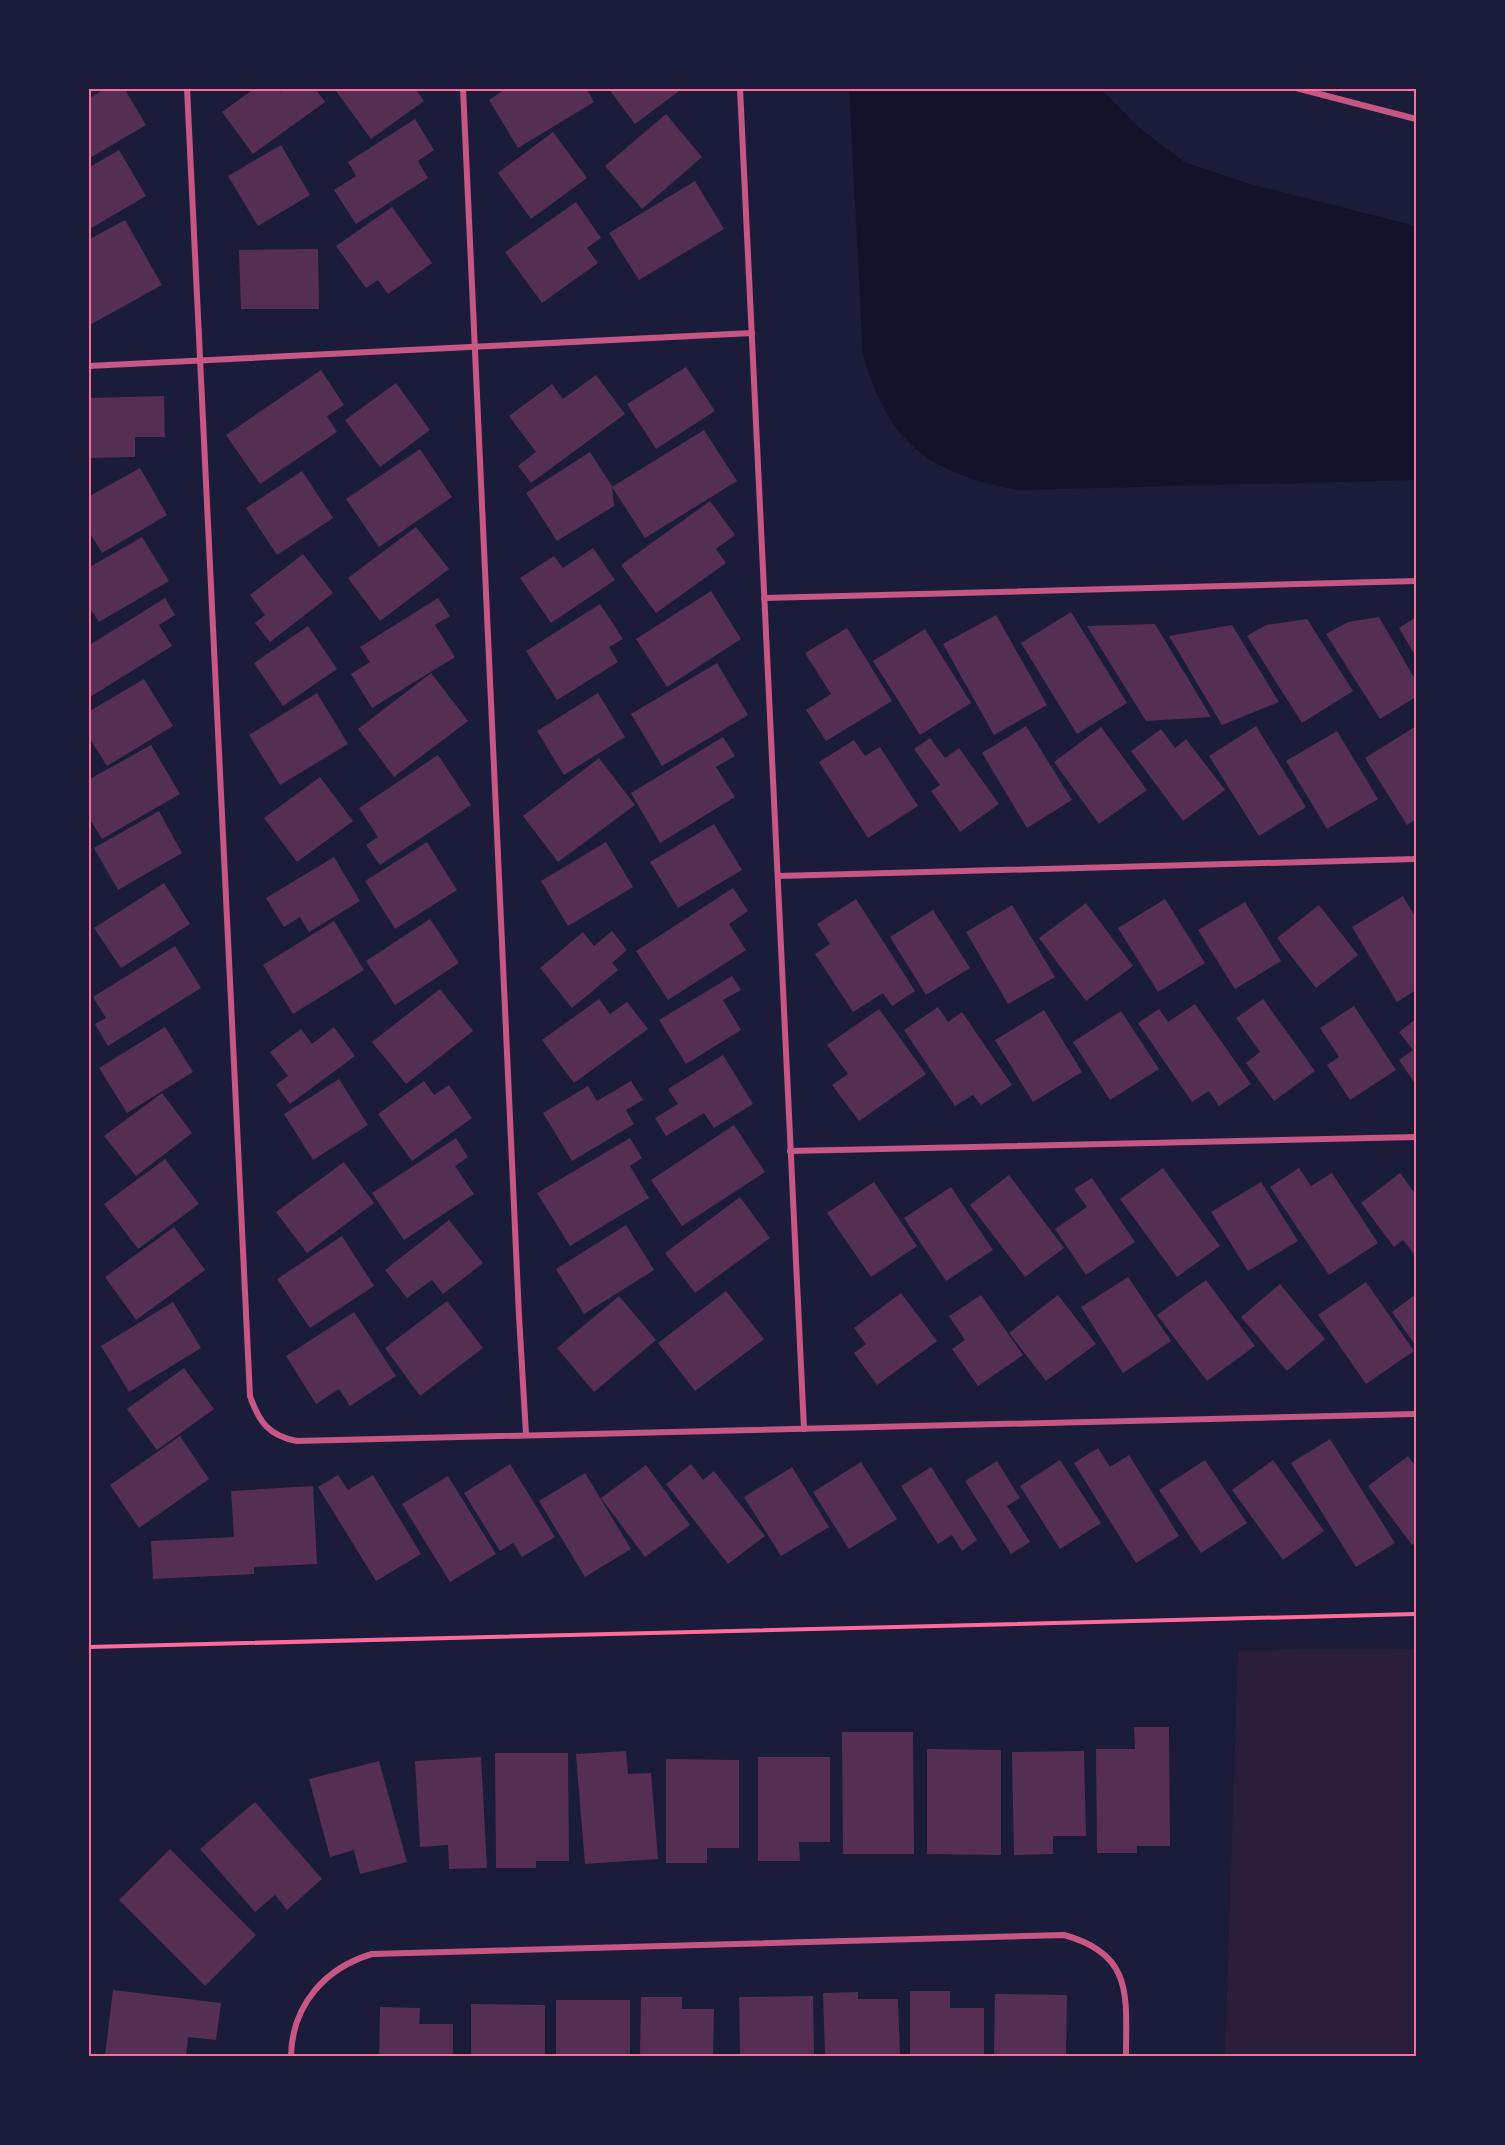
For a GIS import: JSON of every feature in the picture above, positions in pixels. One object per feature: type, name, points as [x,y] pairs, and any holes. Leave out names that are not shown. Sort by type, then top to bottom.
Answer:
[{"type":"street","points":[[187,88],[250,1396],[266,1429],[282,1438],[297,1441],[1416,1414]]},
{"type":"street","points":[[463,88],[526,1434]]},
{"type":"street","points":[[740,88],[804,1429]]},
{"type":"street","points":[[1296,88],[1416,119]]},
{"type":"street","points":[[88,366],[752,333]]},
{"type":"street","points":[[764,598],[1416,581]]},
{"type":"street","points":[[778,876],[1416,859]]},
{"type":"street","points":[[790,1151],[1416,1137]]},
{"type":"street","points":[[291,2056],[294,2032],[310,1994],[339,1967],[372,1954],[1064,1935],[1096,1948],[1108,1958],[1123,1982],[1126,1996],[1126,2056]]},
{"type":"path","points":[[88,1647],[1416,1614]]},
{"type":"shaded area","points":[[849,89],[1101,89],[1138,127],[1184,162],[1246,183],[1416,226],[1416,480],[1018,490],[987,483],[936,463],[916,449],[885,411],[863,355]]},
{"type":"shaded area","points":[[1416,1649],[1416,2056],[1225,2056],[1238,1650]]},
{"type":"building","points":[[106,88],[124,88],[146,125],[88,159],[88,99]]},
{"type":"building","points":[[255,88],[279,88],[281,92],[286,88],[315,88],[325,102],[253,154],[222,112]]},
{"type":"building","points":[[339,88],[415,88],[424,101],[371,139],[336,91]]},
{"type":"building","points":[[507,88],[586,88],[594,102],[518,148],[489,100]]},
{"type":"building","points":[[608,88],[683,88],[635,124]]},
{"type":"building","points":[[666,114],[702,157],[642,209],[605,166]]},
{"type":"building","points":[[415,119],[434,150],[418,161],[428,178],[356,224],[334,190],[356,176],[348,162]]},
{"type":"building","points":[[553,132],[587,178],[531,219],[498,173]]},
{"type":"building","points":[[281,145],[310,195],[258,226],[228,176]]},
{"type":"building","points":[[119,150],[146,196],[88,230],[88,168]]},
{"type":"building","points":[[695,181],[724,229],[639,280],[609,233]]},
{"type":"building","points":[[576,202],[601,238],[587,248],[598,263],[542,303],[505,252]]},
{"type":"building","points":[[392,207],[432,263],[388,294],[378,280],[366,288],[336,246]]},
{"type":"building","points":[[125,220],[162,285],[88,326],[88,240]]},
{"type":"building","points":[[318,249],[319,309],[241,309],[239,250]]},
{"type":"building","points":[[686,367],[715,411],[656,449],[627,404]]},
{"type":"building","points":[[321,370],[344,405],[327,416],[337,432],[260,484],[226,435]]},
{"type":"building","points":[[596,375],[625,414],[531,483],[518,466],[536,452],[509,416],[552,384],[563,399]]},
{"type":"building","points":[[396,383],[430,430],[380,467],[345,420]]},
{"type":"building","points":[[164,396],[165,437],[135,437],[135,457],[88,458],[88,398]]},
{"type":"building","points":[[704,430],[737,481],[645,538],[612,487]]},
{"type":"building","points":[[420,449],[452,497],[379,547],[346,499]]},
{"type":"building","points":[[590,452],[612,486],[614,506],[557,541],[526,493]]},
{"type":"building","points":[[140,468],[167,515],[102,553],[88,530],[88,497]]},
{"type":"building","points":[[302,471],[333,518],[277,555],[246,508]]},
{"type":"building","points":[[710,501],[735,535],[716,549],[726,563],[656,613],[621,565]]},
{"type":"building","points":[[416,527],[449,569],[380,621],[348,578]]},
{"type":"building","points":[[142,537],[169,581],[99,622],[88,605],[88,568]]},
{"type":"building","points":[[593,548],[615,580],[551,623],[520,578],[554,556],[563,568]]},
{"type":"building","points":[[303,554],[333,593],[270,642],[255,623],[265,615],[250,595]]},
{"type":"building","points":[[711,591],[741,639],[667,687],[636,639]]},
{"type":"building","points":[[165,598],[175,615],[159,625],[172,646],[90,697],[88,646]]},
{"type":"building","points":[[438,598],[450,616],[435,625],[455,657],[372,708],[351,674],[370,662],[360,647]]},
{"type":"building","points":[[600,604],[623,639],[609,647],[618,662],[557,700],[526,651]]},
{"type":"building","points":[[1071,612],[1127,703],[1077,734],[1021,643]]},
{"type":"building","points":[[996,615],[1047,705],[994,735],[943,644]]},
{"type":"building","points":[[1379,617],[1416,681],[1416,697],[1380,719],[1326,634],[1348,622]]},
{"type":"building","points":[[1416,617],[1416,657],[1399,628]]},
{"type":"building","points":[[1307,619],[1353,691],[1302,723],[1247,636],[1266,625]]},
{"type":"building","points":[[1155,624],[1211,717],[1146,721],[1087,626]]},
{"type":"building","points":[[1232,625],[1279,702],[1222,725],[1169,636]]},
{"type":"building","points":[[308,626],[337,669],[283,706],[254,663]]},
{"type":"building","points":[[847,628],[892,701],[826,741],[806,710],[831,694],[805,653]]},
{"type":"building","points":[[925,629],[971,703],[920,735],[873,661]]},
{"type":"building","points":[[717,663],[748,715],[662,766],[631,714]]},
{"type":"building","points":[[431,673],[468,721],[394,777],[358,729]]},
{"type":"building","points":[[144,679],[173,726],[107,766],[88,736],[88,712]]},
{"type":"building","points":[[317,693],[348,744],[280,785],[249,735]]},
{"type":"building","points":[[598,693],[625,737],[564,775],[537,731]]},
{"type":"building","points":[[1026,726],[1072,800],[1027,828],[982,753]]},
{"type":"building","points":[[1256,726],[1306,807],[1259,836],[1209,756]]},
{"type":"building","points":[[1416,726],[1416,819],[1407,825],[1365,758]]},
{"type":"building","points":[[1101,727],[1147,790],[1099,824],[1054,762]]},
{"type":"building","points":[[1161,729],[1175,748],[1186,739],[1225,790],[1183,821],[1131,751]]},
{"type":"building","points":[[1337,731],[1378,799],[1327,829],[1286,761]]},
{"type":"building","points":[[723,737],[735,756],[716,767],[735,797],[660,843],[631,793]]},
{"type":"building","points":[[930,738],[945,758],[959,748],[999,804],[960,832],[931,791],[940,785],[914,749]]},
{"type":"building","points":[[854,740],[865,756],[880,747],[918,806],[868,838],[819,762]]},
{"type":"building","points":[[151,745],[180,794],[102,839],[88,816],[88,780]]},
{"type":"building","points":[[438,755],[471,805],[380,865],[366,845],[378,837],[359,808]]},
{"type":"building","points":[[599,758],[635,805],[558,862],[523,816]]},
{"type":"building","points":[[320,777],[353,821],[297,862],[264,818]]},
{"type":"building","points":[[159,811],[182,853],[118,890],[94,848]]},
{"type":"building","points":[[714,824],[742,870],[678,908],[650,862]]},
{"type":"building","points":[[427,842],[457,890],[395,929],[365,881]]},
{"type":"building","points":[[606,842],[633,887],[568,926],[541,881]]},
{"type":"building","points":[[334,857],[360,901],[309,932],[300,917],[284,927],[266,898]]},
{"type":"building","points":[[164,883],[190,924],[121,968],[94,928]]},
{"type":"building","points":[[733,888],[748,911],[729,924],[746,950],[668,1000],[636,951]]},
{"type":"building","points":[[1403,896],[1416,918],[1416,990],[1397,1002],[1352,927]]},
{"type":"building","points":[[856,899],[915,991],[892,1006],[883,993],[853,1012],[815,954],[830,944],[817,924]]},
{"type":"building","points":[[1165,899],[1205,963],[1158,992],[1118,928]]},
{"type":"building","points":[[1245,902],[1281,961],[1235,989],[1198,930]]},
{"type":"building","points":[[1086,903],[1133,966],[1086,1001],[1039,938]]},
{"type":"building","points":[[1012,905],[1055,977],[1008,1004],[966,932]]},
{"type":"building","points":[[1319,905],[1358,955],[1316,988],[1277,938]]},
{"type":"building","points":[[933,910],[970,968],[926,995],[890,937]]},
{"type":"building","points":[[430,919],[459,963],[395,1005],[366,961]]},
{"type":"building","points":[[334,921],[364,970],[293,1014],[263,965]]},
{"type":"building","points":[[612,931],[627,950],[612,963],[618,970],[572,1008],[540,968],[583,932],[594,946]]},
{"type":"building","points":[[175,946],[201,988],[108,1046],[95,1024],[106,1018],[93,997]]},
{"type":"building","points":[[732,976],[741,990],[723,1000],[741,1030],[686,1064],[659,1020]]},
{"type":"building","points":[[440,989],[473,1031],[406,1084],[372,1042]]},
{"type":"building","points":[[599,999],[610,1014],[627,1002],[648,1029],[574,1083],[542,1040]]},
{"type":"building","points":[[1263,999],[1315,1071],[1274,1101],[1246,1063],[1260,1052],[1236,1018]]},
{"type":"building","points":[[1195,1004],[1251,1084],[1219,1106],[1209,1091],[1192,1102],[1138,1023],[1159,1009],[1168,1022]]},
{"type":"building","points":[[1354,1006],[1396,1070],[1350,1100],[1327,1065],[1339,1057],[1320,1028]]},
{"type":"building","points":[[938,1007],[948,1022],[962,1012],[1012,1085],[981,1105],[973,1095],[955,1106],[904,1030]]},
{"type":"building","points":[[879,1009],[926,1074],[859,1121],[832,1085],[848,1074],[827,1045]]},
{"type":"building","points":[[1044,1010],[1082,1072],[1033,1102],[995,1040]]},
{"type":"building","points":[[1121,1011],[1159,1069],[1110,1100],[1073,1042]]},
{"type":"building","points":[[1416,1019],[1416,1085],[1399,1060],[1413,1050],[1399,1032]]},
{"type":"building","points":[[165,1027],[193,1072],[127,1113],[99,1068]]},
{"type":"building","points":[[334,1027],[355,1056],[290,1104],[276,1085],[288,1076],[270,1052],[301,1029],[312,1044]]},
{"type":"building","points":[[723,1055],[753,1104],[714,1128],[704,1113],[666,1136],[655,1118],[678,1104],[668,1089]]},
{"type":"building","points":[[339,1079],[368,1125],[313,1160],[284,1114]]},
{"type":"building","points":[[424,1081],[434,1095],[449,1085],[472,1118],[412,1161],[378,1114]]},
{"type":"building","points":[[631,1081],[643,1100],[626,1110],[634,1124],[572,1161],[543,1113],[588,1086],[597,1101]]},
{"type":"building","points":[[162,1093],[192,1133],[136,1176],[104,1136]]},
{"type":"building","points":[[734,1125],[765,1172],[682,1226],[651,1180]]},
{"type":"building","points":[[456,1138],[468,1157],[455,1166],[474,1194],[404,1240],[372,1193]]},
{"type":"building","points":[[630,1138],[642,1158],[630,1166],[649,1198],[570,1246],[537,1193]]},
{"type":"building","points":[[165,1159],[199,1204],[138,1249],[104,1204]]},
{"type":"building","points":[[344,1162],[374,1203],[307,1253],[276,1212]]},
{"type":"building","points":[[1163,1168],[1220,1246],[1177,1277],[1120,1199]]},
{"type":"building","points":[[1299,1168],[1311,1186],[1332,1173],[1378,1243],[1329,1275],[1270,1187]]},
{"type":"building","points":[[1400,1173],[1416,1195],[1416,1257],[1403,1240],[1394,1247],[1361,1203]]},
{"type":"building","points":[[1009,1175],[1064,1248],[1025,1277],[970,1205]]},
{"type":"building","points":[[1092,1178],[1135,1242],[1086,1275],[1055,1229],[1087,1207],[1074,1189]]},
{"type":"building","points":[[874,1182],[917,1246],[871,1277],[827,1213]]},
{"type":"building","points":[[1261,1182],[1298,1241],[1248,1271],[1211,1212]]},
{"type":"building","points":[[951,1187],[993,1250],[946,1281],[904,1218]]},
{"type":"building","points":[[740,1197],[770,1238],[695,1293],[665,1253]]},
{"type":"building","points":[[449,1220],[483,1263],[443,1294],[432,1280],[407,1298],[385,1270]]},
{"type":"building","points":[[626,1225],[654,1270],[584,1314],[556,1269]]},
{"type":"building","points":[[174,1227],[205,1270],[136,1320],[105,1277]]},
{"type":"building","points":[[342,1236],[374,1286],[310,1328],[277,1279]]},
{"type":"building","points":[[1128,1277],[1171,1341],[1123,1373],[1081,1307]]},
{"type":"building","points":[[1206,1280],[1255,1346],[1207,1381],[1157,1315]]},
{"type":"building","points":[[1366,1282],[1414,1351],[1366,1384],[1318,1315]]},
{"type":"building","points":[[1280,1284],[1325,1339],[1287,1371],[1241,1317]]},
{"type":"building","points":[[726,1291],[764,1339],[695,1391],[658,1343]]},
{"type":"building","points":[[901,1293],[937,1341],[877,1385],[854,1353],[866,1344],[854,1328]]},
{"type":"building","points":[[1416,1294],[1416,1346],[1392,1312]]},
{"type":"building","points":[[981,1295],[1023,1355],[978,1386],[952,1349],[965,1340],[949,1316]]},
{"type":"building","points":[[1058,1295],[1096,1344],[1046,1381],[1009,1333]]},
{"type":"building","points":[[619,1296],[656,1340],[594,1392],[557,1348]]},
{"type":"building","points":[[447,1301],[483,1348],[420,1396],[385,1348]]},
{"type":"building","points":[[173,1302],[201,1348],[129,1392],[101,1346]]},
{"type":"building","points":[[354,1312],[396,1376],[350,1406],[339,1389],[316,1404],[286,1356]]},
{"type":"building","points":[[184,1368],[214,1409],[157,1450],[127,1409]]},
{"type":"building","points":[[180,1436],[209,1479],[139,1528],[110,1485]]},
{"type":"building","points":[[1330,1439],[1395,1543],[1356,1567],[1291,1463]]},
{"type":"building","points":[[1098,1448],[1110,1467],[1129,1455],[1179,1536],[1136,1563],[1074,1463]]},
{"type":"building","points":[[1408,1456],[1416,1467],[1416,1542],[1412,1545],[1368,1486]]},
{"type":"building","points":[[1060,1460],[1101,1523],[1060,1549],[1020,1486]]},
{"type":"building","points":[[1205,1460],[1247,1523],[1201,1553],[1159,1490]]},
{"type":"building","points":[[1273,1460],[1324,1531],[1283,1560],[1232,1490]]},
{"type":"building","points":[[997,1461],[1020,1498],[1007,1506],[1030,1542],[1011,1554],[965,1481]]},
{"type":"building","points":[[861,1462],[897,1519],[849,1549],[813,1492]]},
{"type":"building","points":[[510,1464],[555,1537],[522,1557],[513,1543],[500,1551],[464,1493]]},
{"type":"building","points":[[691,1464],[703,1480],[714,1471],[765,1536],[728,1564],[666,1484]]},
{"type":"building","points":[[646,1465],[690,1525],[645,1557],[601,1498]]},
{"type":"building","points":[[792,1467],[829,1527],[781,1556],[744,1497]]},
{"type":"building","points":[[931,1467],[977,1540],[962,1551],[952,1535],[938,1544],[901,1486]]},
{"type":"building","points":[[585,1473],[631,1549],[585,1577],[539,1501]]},
{"type":"building","points":[[338,1475],[348,1490],[373,1475],[421,1554],[376,1581],[318,1487]]},
{"type":"building","points":[[448,1476],[496,1554],[450,1582],[402,1504]]},
{"type":"building","points":[[313,1486],[317,1564],[254,1567],[254,1574],[153,1579],[151,1541],[234,1537],[231,1491]]},
{"type":"building","points":[[1134,1727],[1169,1727],[1170,1846],[1137,1846],[1137,1853],[1097,1853],[1096,1749],[1135,1749]]},
{"type":"building","points":[[842,1732],[913,1732],[914,1854],[843,1854]]},
{"type":"building","points":[[927,1749],[1001,1750],[1001,1855],[927,1854]]},
{"type":"building","points":[[626,1751],[628,1774],[651,1773],[658,1859],[585,1864],[576,1754]]},
{"type":"building","points":[[1084,1751],[1086,1836],[1053,1836],[1053,1854],[1014,1855],[1012,1752]]},
{"type":"building","points":[[495,1753],[568,1753],[569,1861],[536,1861],[536,1868],[496,1868]]},
{"type":"building","points":[[481,1757],[487,1868],[449,1869],[448,1845],[420,1847],[415,1761]]},
{"type":"building","points":[[758,1757],[830,1757],[830,1842],[799,1842],[800,1861],[758,1861]]},
{"type":"building","points":[[666,1759],[739,1760],[739,1848],[707,1848],[707,1863],[666,1863]]},
{"type":"building","points":[[379,1761],[407,1862],[360,1874],[354,1850],[330,1857],[309,1779]]},
{"type":"building","points":[[255,1802],[322,1879],[287,1910],[275,1895],[255,1912],[200,1849]]},
{"type":"building","points":[[170,1849],[256,1935],[205,1986],[119,1900]]},
{"type":"building","points":[[113,1990],[221,2003],[216,2040],[188,2037],[186,2056],[105,2056]]},
{"type":"building","points":[[910,1991],[950,1991],[950,2008],[984,2008],[984,2056],[910,2056]]},
{"type":"building","points":[[858,1992],[858,1999],[898,1999],[900,2056],[825,2056],[823,1993]]},
{"type":"building","points":[[995,1994],[1067,1995],[1066,2056],[994,2056]]},
{"type":"building","points":[[813,1996],[814,2056],[740,2056],[739,1997]]},
{"type":"building","points":[[641,1997],[682,1997],[682,2009],[714,2009],[713,2056],[640,2056]]},
{"type":"building","points":[[556,2000],[630,2000],[630,2056],[556,2056]]},
{"type":"building","points":[[471,2004],[545,2005],[545,2056],[471,2056]]},
{"type":"building","points":[[380,2007],[420,2008],[419,2024],[453,2024],[453,2056],[379,2056]]}]
